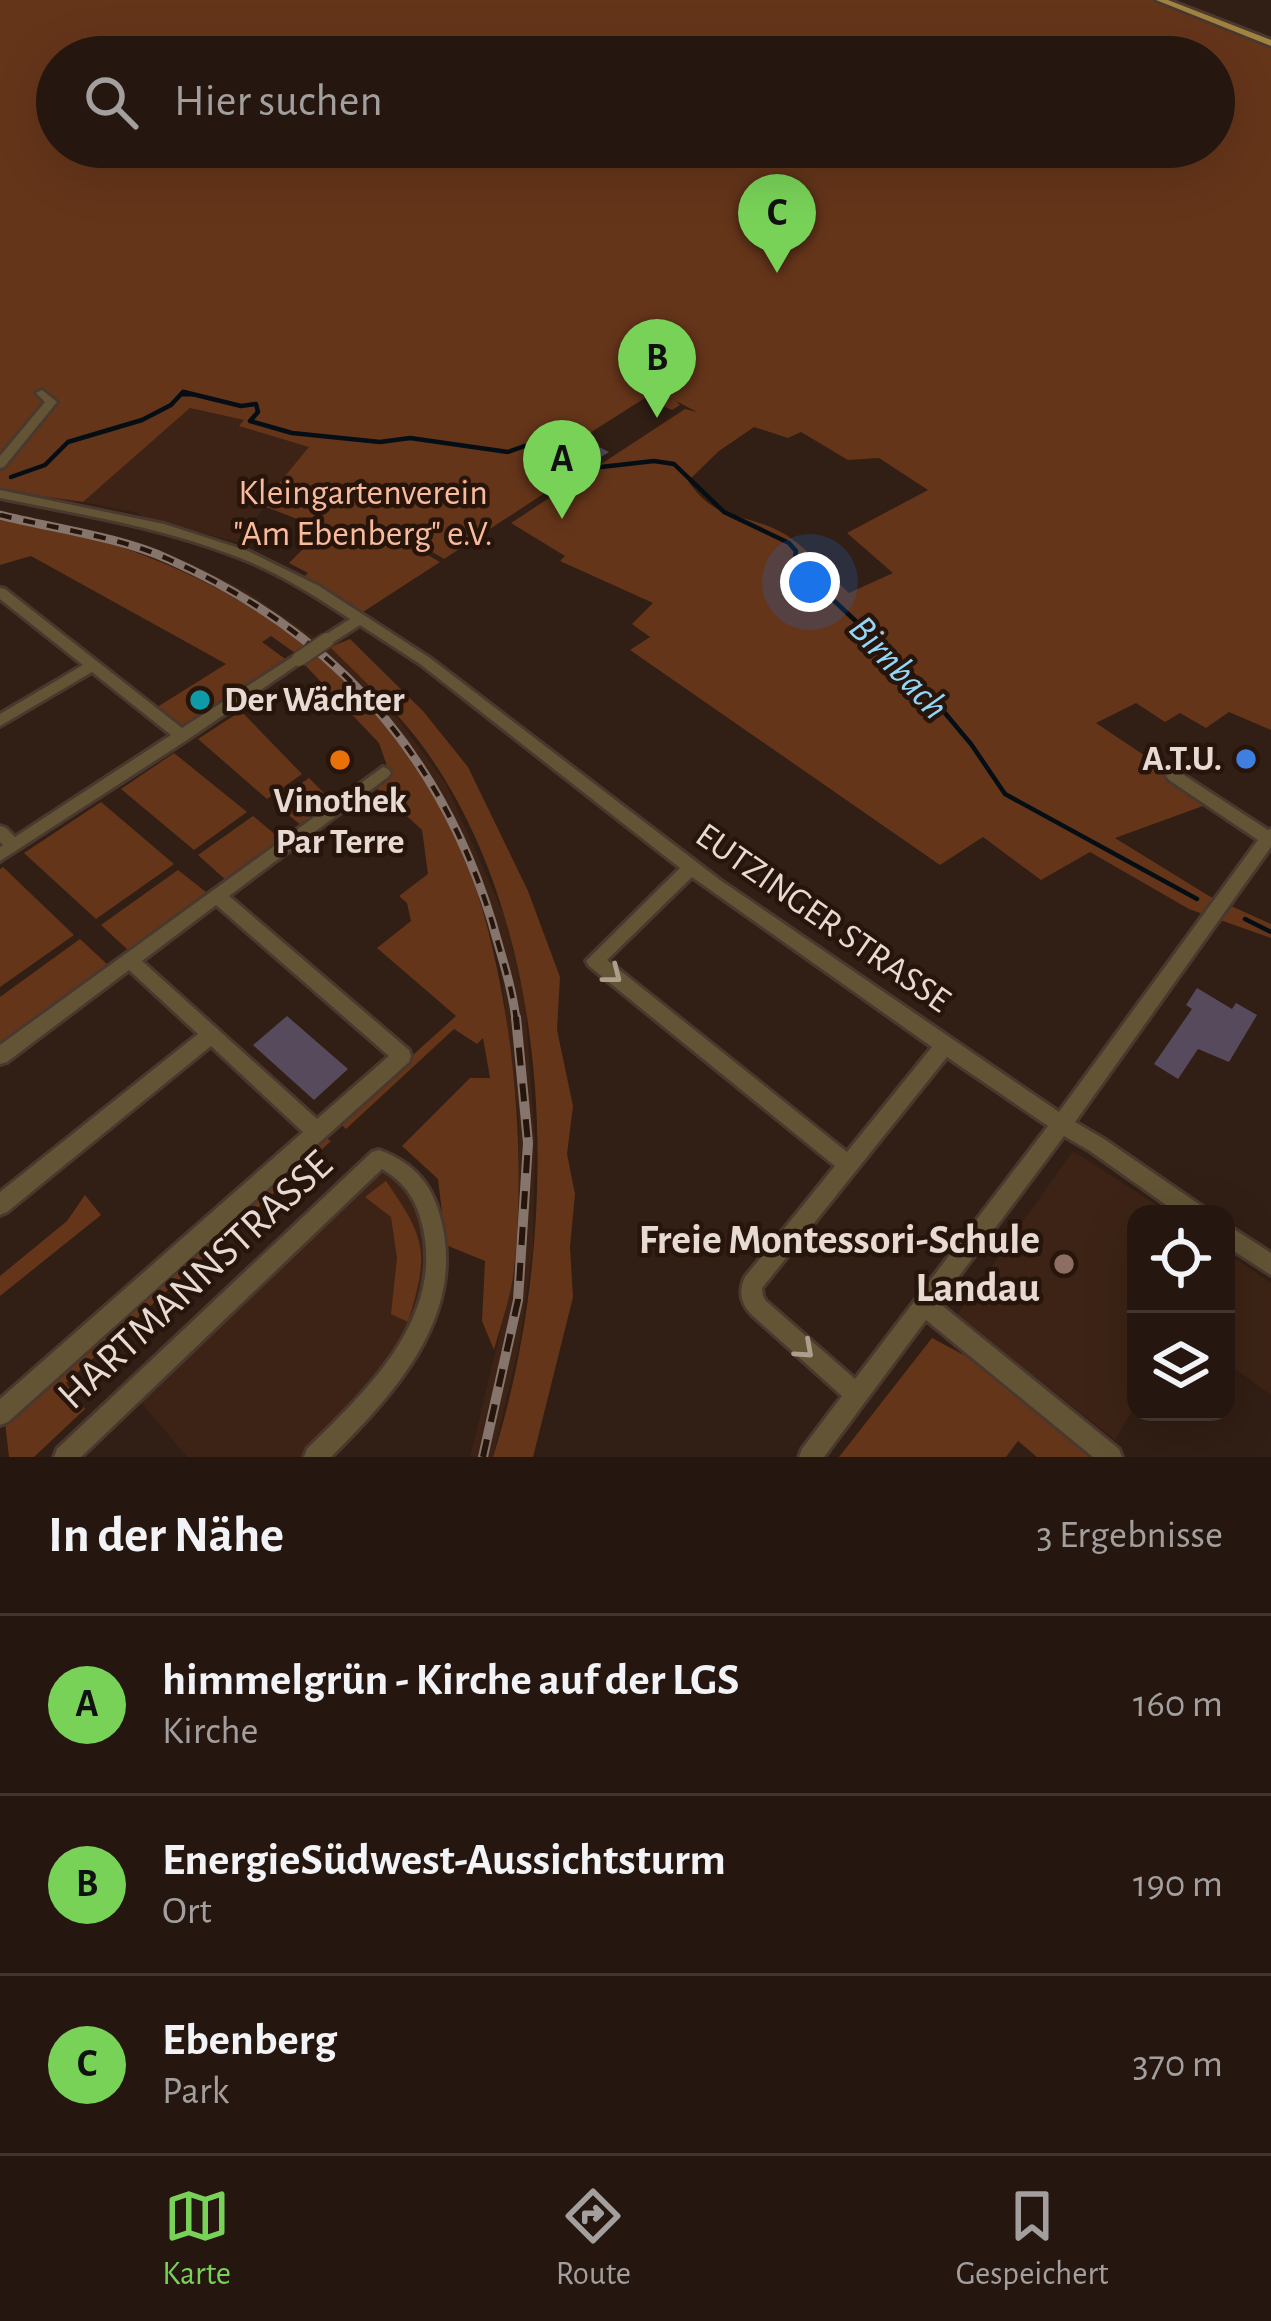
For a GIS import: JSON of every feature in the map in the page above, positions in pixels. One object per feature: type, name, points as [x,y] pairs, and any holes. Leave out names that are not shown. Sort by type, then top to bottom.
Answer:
[{"type":"main road","points":[[1160,0],[1271,43]]},
{"type":"street","points":[[0,464],[51,402],[42,393]]},
{"type":"street","points":[[0,494],[159,526],[243,554],[288,574],[361,618],[7,850],[0,832]]},
{"type":"street","points":[[0,592],[182,736]]},
{"type":"street","name":"EUTZINGER STRASSE","points":[[361,618],[692,866],[1060,1125],[1183,1205]]},
{"type":"street","points":[[0,721],[93,665]]},
{"type":"street","points":[[0,1056],[383,772]]},
{"type":"street","points":[[810,1457],[1270,837],[1174,776]]},
{"type":"street","points":[[692,866],[595,961],[848,1165]]},
{"type":"street","points":[[0,1414],[402,1056],[217,896]]},
{"type":"street","points":[[130,960],[317,1132]]},
{"type":"street","points":[[0,1205],[210,1036]]},
{"type":"street","points":[[856,1394],[759,1308],[750,1291],[755,1278],[946,1044]]},
{"type":"street","name":"HARTMANNSTRASSE","points":[[65,1457],[379,1159],[403,1170],[428,1206],[437,1259],[433,1293],[419,1331],[390,1381],[314,1457]]},
{"type":"street","points":[[1235,1240],[1271,1265]]},
{"type":"street","points":[[924,1304],[1111,1457]]},
{"type":"shaded area","points":[[190,408],[245,420],[310,447],[238,542],[83,502]]},
{"type":"shaded area","points":[[0,511],[142,543],[245,590],[317,639],[308,645],[252,607],[151,557],[72,531],[0,518]]},
{"type":"shaded area","points":[[330,647],[384,700],[446,784],[505,917],[525,1002],[535,1140],[533,1247],[520,1341],[493,1457],[470,1457],[514,1275],[519,1123],[500,965],[429,784],[388,724],[319,654]]},
{"type":"shaded area","name":"Freie Montessori-Schule Landau","points":[[1073,1151],[1157,1205],[1127,1205],[1127,1419],[1115,1440],[957,1315]]},
{"type":"shaded area","points":[[379,1159],[428,1206],[427,1312],[313,1457],[187,1457],[133,1393]]},
{"type":"shaded area","points":[[1235,1258],[1271,1283],[1271,1395],[1235,1369]]},
{"type":"green space","name":"Kleingartenverein \"Am Ebenberg\" e.V.","points":[[0,0],[1153,0],[1271,46],[1271,730],[1229,712],[1206,728],[1180,713],[1165,722],[1136,703],[1096,723],[1214,802],[1115,838],[1209,896],[1271,924],[1271,938],[1189,909],[1090,852],[1041,880],[983,837],[940,865],[630,650],[650,637],[632,624],[653,603],[560,561],[565,556],[511,523],[685,409],[697,412],[676,401],[680,405],[672,410],[645,398],[552,457],[577,472],[444,559],[417,543],[414,547],[440,562],[363,612],[289,563],[323,529],[261,505],[309,447],[239,426],[244,420],[190,408],[83,502],[0,490]],"holes":[[[754,427],[788,438],[801,432],[848,460],[879,458],[928,490],[847,533],[893,573],[849,593],[787,535],[718,509],[688,481]]]},
{"type":"green space","points":[[0,518],[82,535],[162,562],[237,599],[308,645],[295,653],[271,636],[262,642],[288,661],[182,732],[154,709],[226,664],[31,556],[0,565]]},
{"type":"green space","points":[[350,639],[423,711],[468,767],[528,891],[560,977],[557,1030],[573,1106],[567,1154],[575,1194],[570,1247],[573,1297],[533,1457],[493,1457],[515,1372],[530,1282],[537,1188],[535,1093],[524,999],[502,909],[469,824],[414,734],[330,647]]},
{"type":"green space","points":[[319,654],[408,748],[441,801],[488,929],[503,999],[518,1140],[514,1270],[494,1350],[482,1321],[485,1261],[446,1245],[438,1179],[402,1146],[470,1078],[490,1078],[483,1038],[477,1044],[454,1029],[346,1129],[339,1122],[456,1016],[377,948],[411,921],[407,903],[399,896],[428,874],[422,830],[370,782],[388,769],[379,743],[304,664]]},
{"type":"green space","points":[[241,711],[302,774],[267,799],[198,739]]},
{"type":"green space","points":[[174,753],[247,812],[194,850],[121,789]]},
{"type":"green space","points":[[309,778],[334,803],[302,826],[274,803]]},
{"type":"green space","points":[[101,802],[174,864],[96,919],[24,853]]},
{"type":"green space","points":[[253,816],[283,841],[228,882],[198,855]]},
{"type":"green space","points":[[0,869],[74,935],[0,987]]},
{"type":"green space","points":[[178,870],[206,892],[128,950],[101,925]]},
{"type":"green space","points":[[80,939],[108,965],[0,1048],[0,997]]},
{"type":"green space","points":[[323,1136],[331,1141],[66,1383],[85,1409],[34,1457],[9,1457],[5,1422]]},
{"type":"green space","points":[[386,1181],[410,1218],[420,1248],[419,1279],[408,1322],[391,1314],[397,1258],[391,1217],[365,1197]]},
{"type":"green space","points":[[85,1195],[101,1215],[0,1296],[0,1276],[67,1221]]},
{"type":"green space","points":[[932,1338],[975,1361],[1078,1441],[1090,1457],[1037,1457],[1018,1441],[1006,1457],[839,1457]]},
{"type":"building","points":[[582,438],[609,452],[577,472],[551,458]]},
{"type":"building","points":[[1197,988],[1232,1009],[1236,1003],[1257,1015],[1229,1062],[1198,1049],[1178,1079],[1154,1064],[1192,1009],[1186,1005]]},
{"type":"building","points":[[287,1016],[348,1069],[314,1100],[253,1045]]},
{"type":"waterway","name":"Birnbach","points":[[180,395],[183,392]]},
{"type":"waterway","name":"Birnbach","points":[[184,392],[196,395]]},
{"type":"waterway","name":"Birnbach","points":[[11,477],[45,465],[68,442],[142,420],[180,395]]},
{"type":"waterway","name":"Birnbach","points":[[180,395],[196,395]]},
{"type":"waterway","name":"Birnbach","points":[[196,395],[241,406],[256,404],[258,412],[250,421],[292,433],[380,442],[410,438],[508,452],[536,442],[568,453]]},
{"type":"waterway","name":"Birnbach","points":[[601,467],[654,461],[674,464],[724,512],[789,543],[796,551],[794,563],[913,675],[971,744],[1005,794],[1197,899]]},
{"type":"waterway","name":"Birnbach","points":[[1245,919],[1271,932]]},
{"type":"railway","points":[[0,515],[107,539],[168,559],[227,588],[329,661],[410,751],[442,804],[492,922],[516,1020]]},
{"type":"railway","points":[[483,1457],[518,1300],[528,1143],[516,1017]]},
{"type":"place","name":"Ebenberg","points":[[777,273]]},
{"type":"place","name":"EnergieSüdwest-Aussichtsturm","points":[[657,418]]},
{"type":"place","name":"himmelgrün - Kirche auf der LGS","points":[[562,519]]},
{"type":"place","name":"Der Wächter","points":[[200,700]]},
{"type":"place","name":"A.T.U.","points":[[1246,759]]},
{"type":"place","name":"Vinothek Par Terre","points":[[340,760]]},
{"type":"place","name":"Freie Montessori-Schule Landau","points":[[1064,1264]]}]
